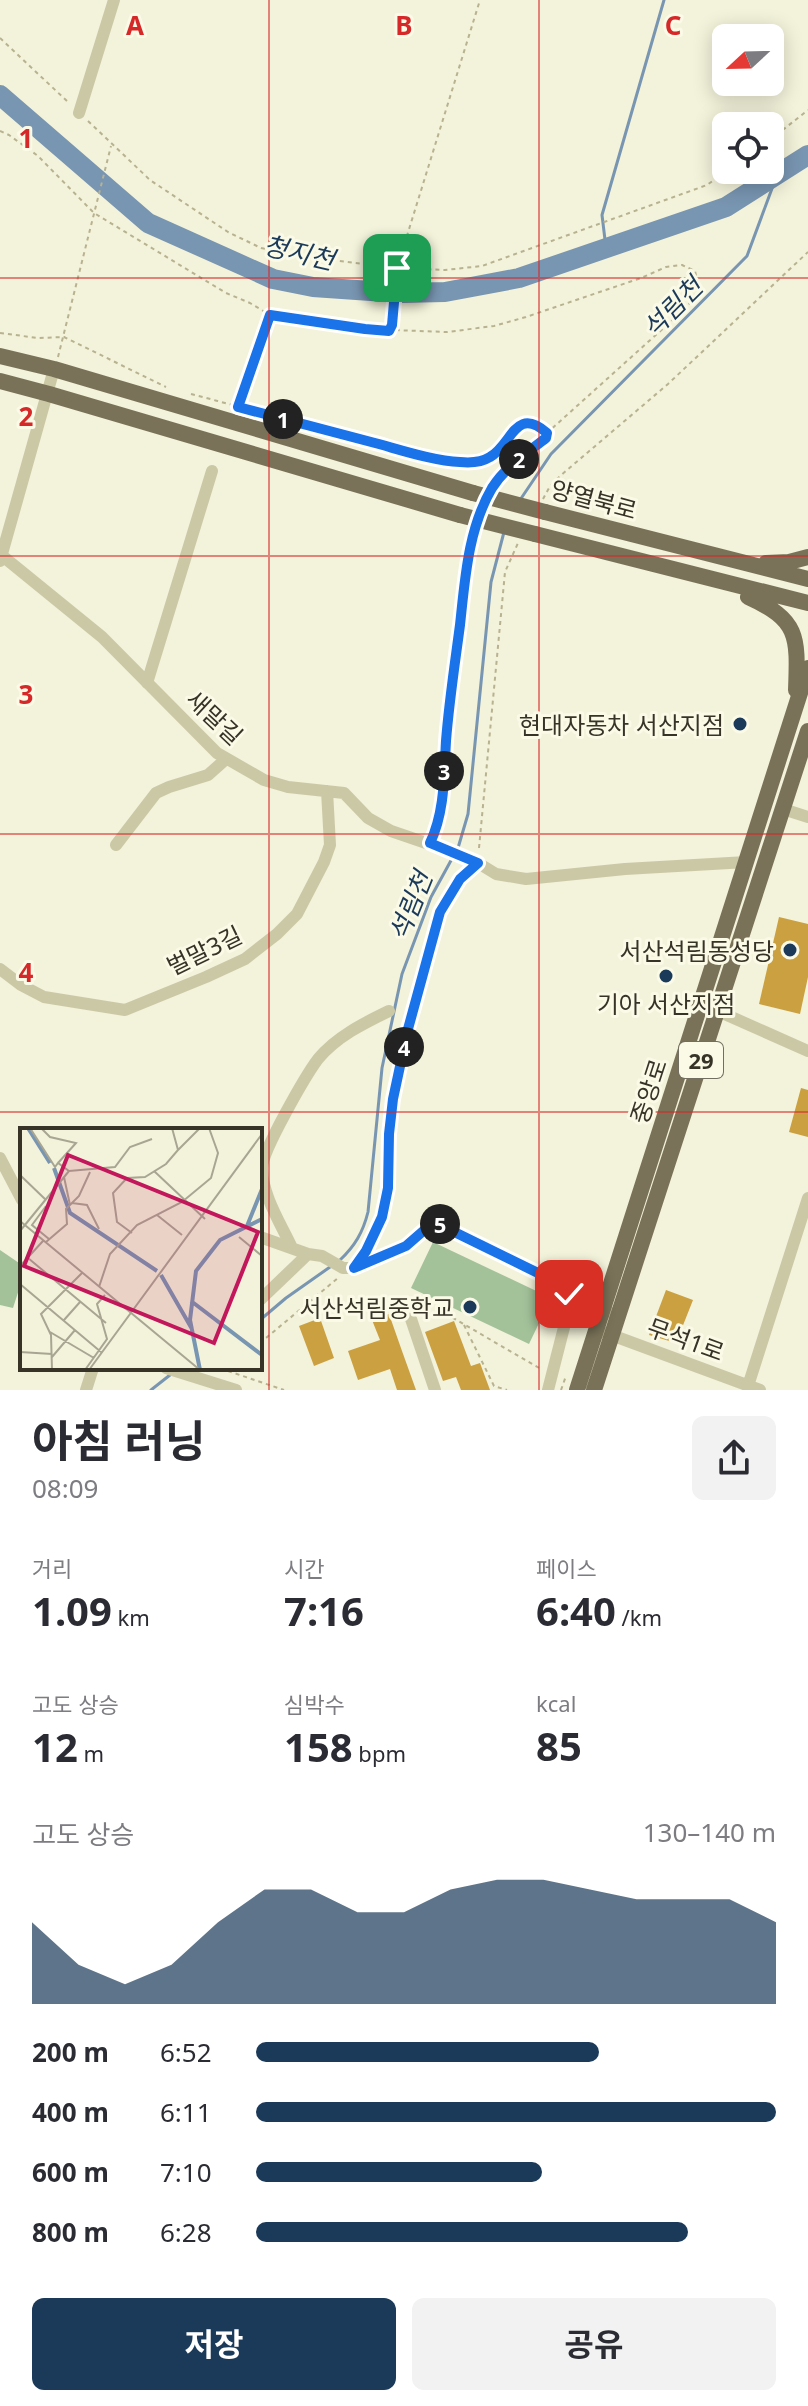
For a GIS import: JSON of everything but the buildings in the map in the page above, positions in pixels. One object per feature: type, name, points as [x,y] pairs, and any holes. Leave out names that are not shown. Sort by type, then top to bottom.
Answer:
[{"type":"main road","name":"양열북로","points":[[0,356],[54,369],[473,493],[544,506],[808,579]]},
{"type":"main road","name":"양열북로","points":[[0,381],[529,535],[808,603]]},
{"type":"main road","points":[[750,565],[808,557]]},
{"type":"main road","points":[[746,588],[746,596],[772,608],[791,629],[796,664],[794,712]]},
{"type":"main road","name":"중앙로","points":[[709,1007],[747,862],[808,668]]},
{"type":"main road","name":"중앙로","points":[[577,1390],[604,1332],[709,1007],[783,809],[808,731]]},
{"type":"main road","name":"중앙로","points":[[594,1390],[604,1332]]},
{"type":"street","points":[[79,113],[114,0]]},
{"type":"street","points":[[1,557],[54,369]]},
{"type":"street","points":[[147,683],[212,471]]},
{"type":"street","name":"새말길","points":[[1,557],[102,637],[226,759],[264,780],[288,787],[344,793],[368,818],[391,831],[474,861]]},
{"type":"street","points":[[116,845],[156,793],[208,775],[226,759]]},
{"type":"street","name":"벌말3길","points":[[0,969],[44,997],[125,1010],[245,959],[297,914],[324,862],[330,845],[327,791]]},
{"type":"street","points":[[783,809],[808,817]]},
{"type":"street","points":[[474,861],[496,874],[526,879],[747,862]]},
{"type":"street","points":[[709,1007],[808,1051]]},
{"type":"street","points":[[262,1162],[266,1148],[319,1058],[354,1028],[389,1011]]},
{"type":"street","points":[[0,1158],[20,1196]]},
{"type":"street","points":[[262,1174],[263,1184],[292,1248]]},
{"type":"street","points":[[754,1388],[808,1198]]},
{"type":"street","points":[[262,1238],[349,1268],[406,1246],[429,1226],[438,1224],[538,1273],[572,1296],[610,1313]]},
{"type":"street","points":[[262,1298],[308,1254]]},
{"type":"street","points":[[548,1390],[572,1296]]},
{"type":"street","points":[[411,1319],[435,1390]]},
{"type":"street","name":"무석1로","points":[[604,1332],[754,1388]]},
{"type":"street","points":[[86,1390],[92,1370]]},
{"type":"street","points":[[172,1370],[236,1390]]},
{"type":"path","points":[[389,331],[397,268],[480,0]]},
{"type":"path","points":[[0,38],[150,180],[228,232],[261,248],[397,268],[445,270],[482,266],[712,181]]},
{"type":"path","points":[[784,129],[808,110]]},
{"type":"path","points":[[0,131],[38,156],[94,213],[226,293],[270,315],[365,329],[447,332],[494,326],[666,267],[682,265],[695,271],[699,288],[688,306],[547,433],[546,438],[510,466],[494,485]]},
{"type":"path","points":[[54,369],[111,143]]},
{"type":"path","points":[[544,506],[549,488],[560,476],[668,384],[808,252]]},
{"type":"path","points":[[238,407],[270,315]]},
{"type":"path","points":[[0,333],[38,338],[64,337],[172,389]]},
{"type":"path","points":[[185,393],[458,462],[491,457],[516,427],[524,424],[538,425],[547,433]]},
{"type":"path","points":[[433,844],[441,807],[449,710],[476,529]]},
{"type":"path","points":[[262,1341],[366,1251],[382,1217],[388,1188],[393,1099],[408,1029],[440,912],[474,861],[505,572],[529,535]]},
{"type":"path","points":[[411,1319],[441,1311],[552,1375]]},
{"type":"path","points":[[463,1324],[494,1386],[507,1390]]},
{"type":"path","points":[[228,1371],[284,1390]]},
{"type":"path","points":[[561,1390],[566,1376]]},
{"type":"green space","points":[[433,1242],[551,1298],[529,1344],[411,1288]]},
{"type":"green space","points":[[0,1250],[20,1264],[20,1286],[13,1308],[0,1305]]},
{"type":"waterway","points":[[606,248],[602,215],[664,0]]},
{"type":"waterway","name":"청지천","points":[[0,95],[148,223],[273,279],[313,287],[400,293],[445,292],[519,278],[726,207],[808,155]]},
{"type":"waterway","name":"석림천","points":[[520,500],[551,454],[747,256],[774,184]]},
{"type":"waterway","name":"석림천","points":[[458,848],[468,814],[491,582],[504,532]]},
{"type":"waterway","name":"석림천","points":[[340,1260],[358,1238],[368,1212],[382,1068],[402,974],[431,897],[454,855]]},
{"type":"waterway","name":"석림천","points":[[262,1318],[330,1267]]},
{"type":"waterway","name":"석림천","points":[[151,1390],[170,1375]]},
{"type":"place","name":"현대자동차 서산지점","points":[[740,724]]},
{"type":"place","name":"서산석림동성당","points":[[790,950]]},
{"type":"place","name":"기아 서산지점","points":[[666,976]]},
{"type":"place","name":"서산석림중학교","points":[[470,1307]]},
{"type":"route","points":[[397,268],[389,331],[270,315],[238,407],[458,462],[491,457],[516,427],[524,424],[538,425],[547,433],[546,438],[510,466],[494,485],[483,506],[472,541],[449,710],[441,807],[437,829],[430,843],[478,863],[460,879],[440,912],[428,949],[393,1099],[388,1188],[382,1217],[354,1268],[406,1246],[429,1226],[438,1224],[538,1273],[569,1294]]}]
